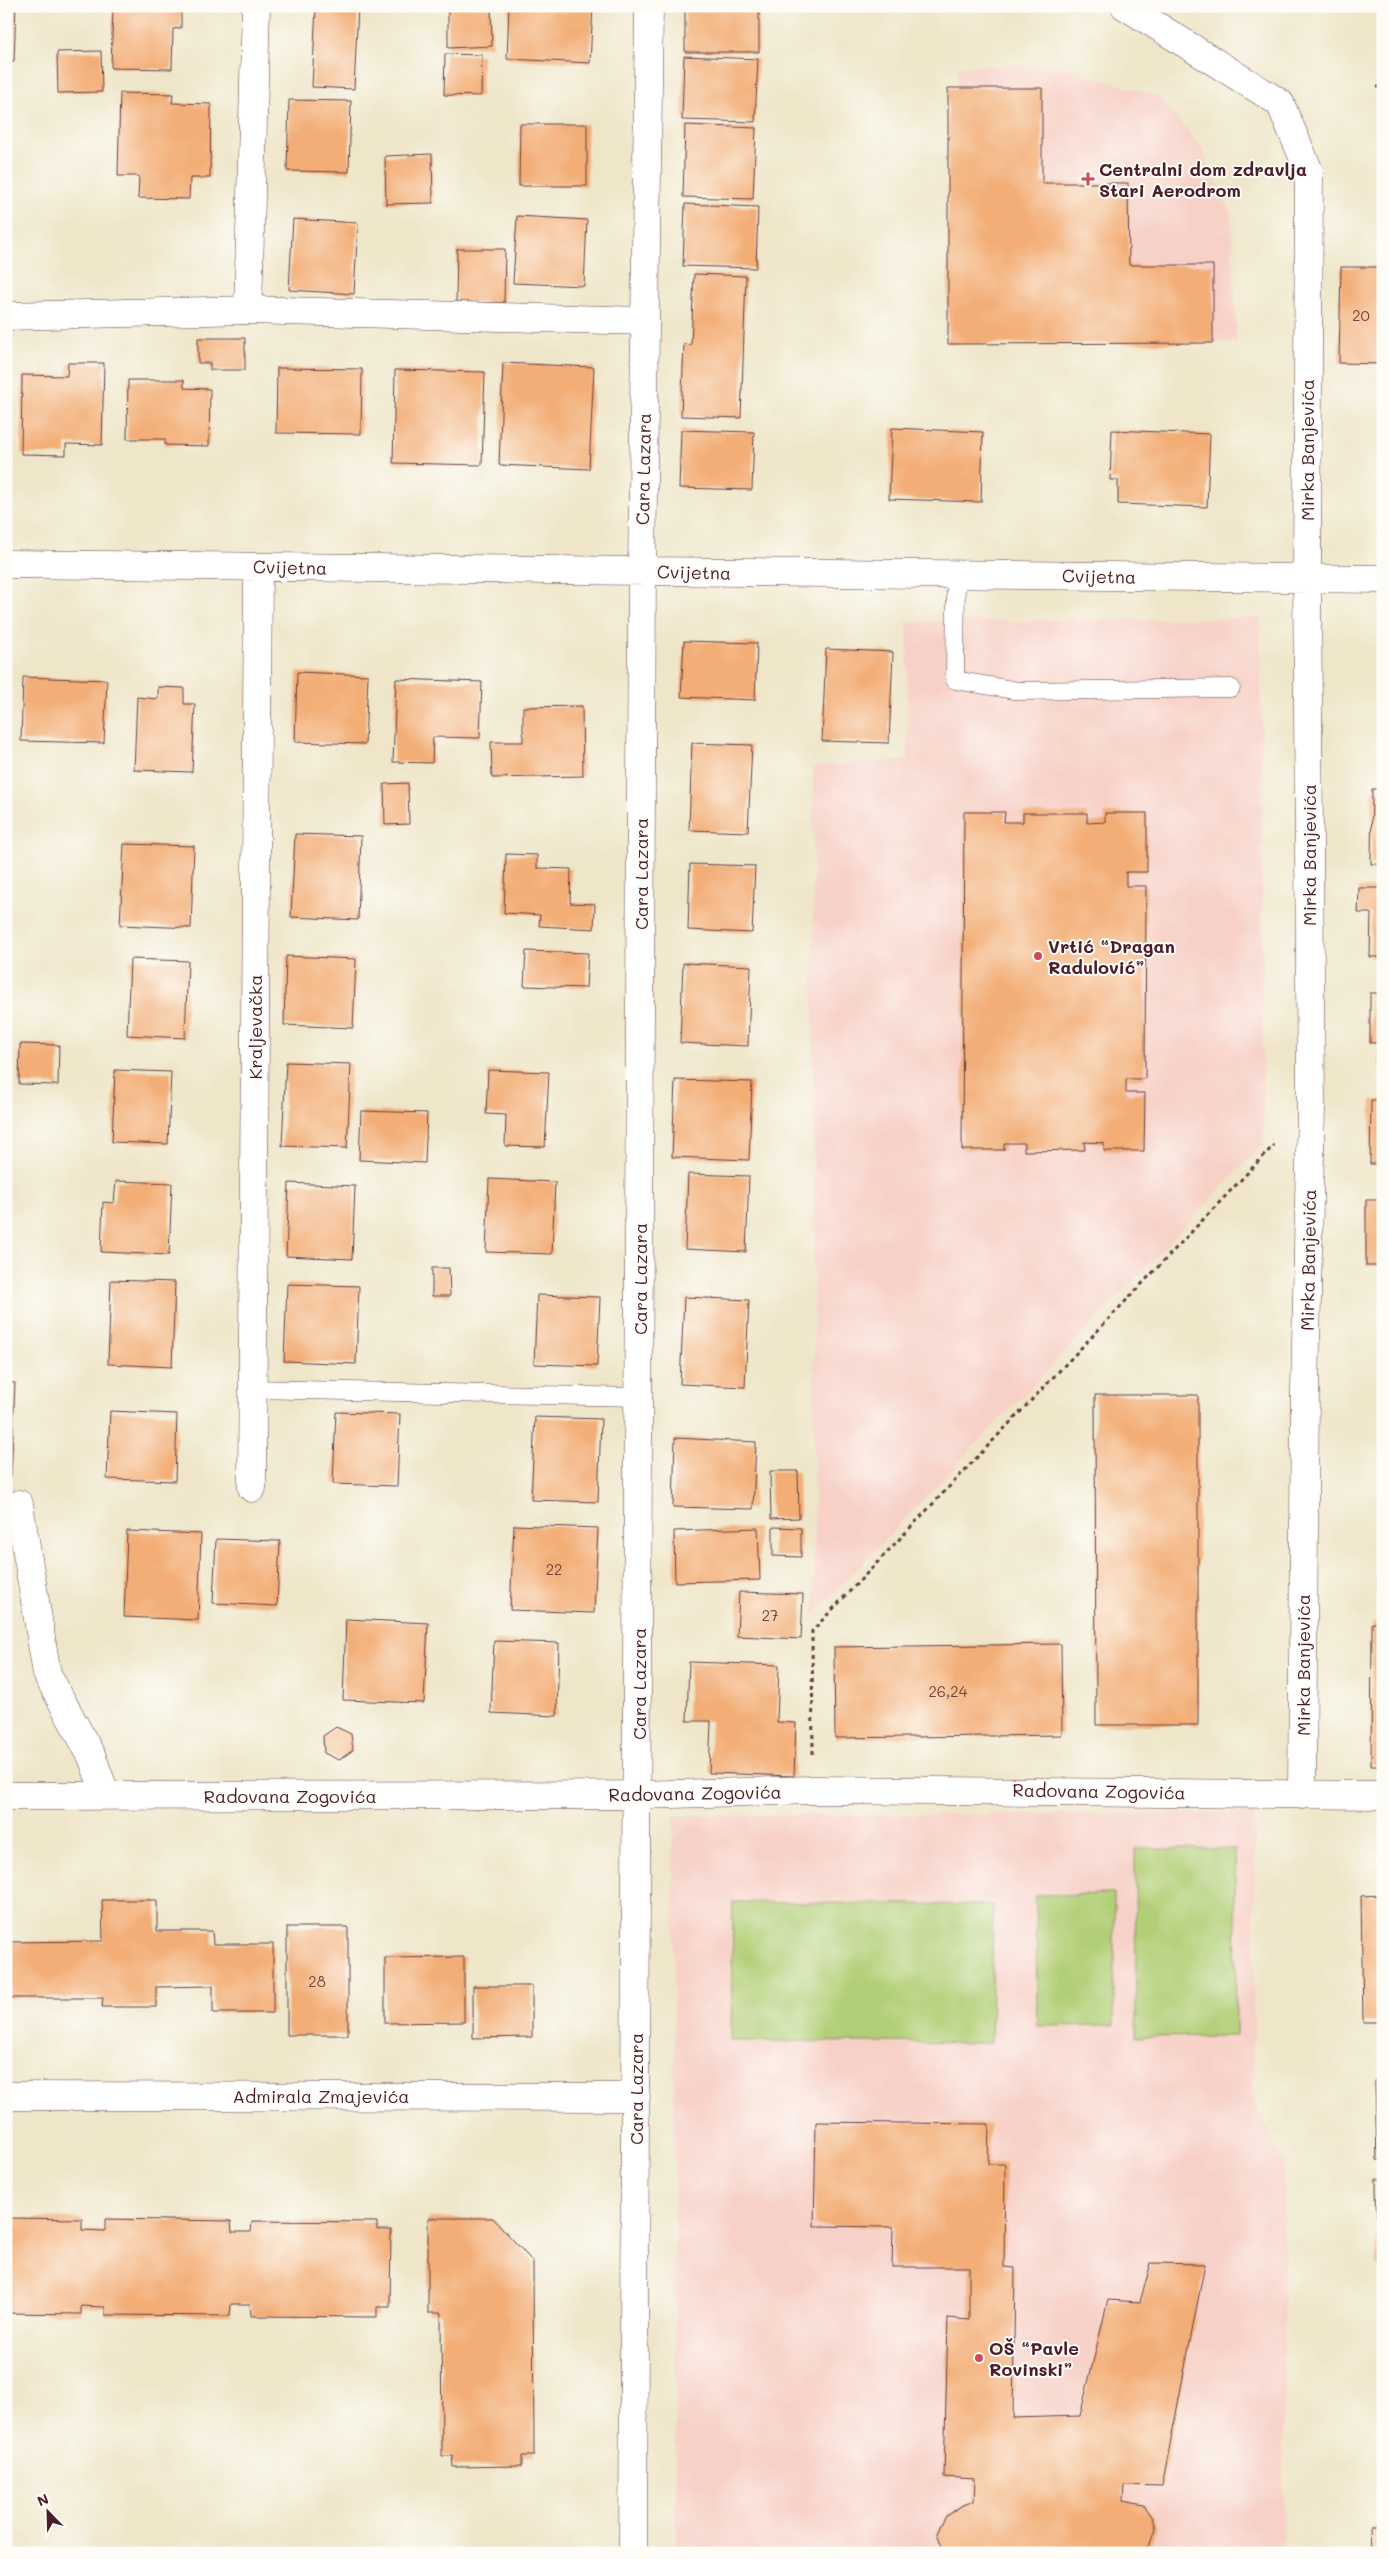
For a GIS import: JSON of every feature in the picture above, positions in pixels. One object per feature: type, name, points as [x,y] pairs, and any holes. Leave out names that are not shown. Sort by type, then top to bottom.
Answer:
[{"type":"street","points":[[248,310],[256,6]]},
{"type":"street","name":"Cara Lazara","points":[[634,2553],[642,571],[649,6]]},
{"type":"street","name":"Mirka Banjevića","points":[[1125,6],[1280,103],[1309,171],[1307,579],[1311,1106],[1305,1401],[1302,1795]]},
{"type":"street","points":[[6,316],[248,310],[645,321]]},
{"type":"street","name":"Cvijetna","points":[[6,564],[1383,579]]},
{"type":"street","name":"Kraljevačka","points":[[252,1488],[258,567]]},
{"type":"street","points":[[19,1504],[47,1674],[92,1757],[106,1796]]},
{"type":"street","name":"Radovana Zogovića","points":[[6,1796],[638,1795],[813,1790],[1078,1790],[1383,1795]]},
{"type":"street","name":"Admirala Zmajevića","points":[[6,2096],[636,2097]]},
{"type":"lane","points":[[956,574],[955,680],[1019,691],[1231,688]]},
{"type":"lane","points":[[252,1390],[639,1397]]},
{"type":"path","points":[[1377,86],[1383,87]]},
{"type":"path","points":[[813,1790],[812,1631],[1311,1106]]},
{"type":"shaded area","name":"Centralni dom zdravlja Stari Aerodrom","points":[[957,66],[1056,66],[1158,96],[1200,146],[1231,212],[1237,342],[965,336]]},
{"type":"shaded area","name":"Vrtić “Dragan Radulović”","points":[[1261,618],[1263,1145],[814,1614],[813,766],[908,760],[907,622]]},
{"type":"shaded area","name":"OŠ “Pavle Rovinski”","points":[[1255,1813],[1253,2101],[1284,2163],[1283,2553],[676,2553],[673,1816]]},
{"type":"green space","points":[[1135,1849],[1235,1849],[1236,2036],[1136,2037]]},
{"type":"green space","points":[[1114,1894],[1114,2025],[1037,2026],[1036,1895]]},
{"type":"green space","points":[[733,1902],[993,1905],[991,2043],[731,2041]]},
{"type":"building","points":[[6,6],[16,6],[14,61],[6,61]]},
{"type":"building","points":[[113,6],[181,6],[181,28],[173,29],[172,69],[111,68]]},
{"type":"building","points":[[316,6],[358,6],[354,89],[312,87]]},
{"type":"building","points":[[448,6],[491,6],[492,46],[448,48]]},
{"type":"building","points":[[509,6],[593,6],[590,63],[507,59]]},
{"type":"building","points":[[685,6],[759,6],[759,52],[685,52]]},
{"type":"building","points":[[101,51],[102,92],[58,93],[57,52]]},
{"type":"building","points":[[445,54],[482,55],[481,96],[444,95]]},
{"type":"building","points":[[684,56],[758,59],[755,122],[682,120]]},
{"type":"building","name":"Centralni dom zdravlja Stari Aerodrom","points":[[948,88],[1042,88],[1042,183],[1128,183],[1129,265],[1213,265],[1213,343],[948,344]]},
{"type":"building","points":[[120,93],[173,94],[172,103],[211,104],[210,178],[190,178],[189,199],[138,198],[139,176],[118,176]]},
{"type":"building","points":[[289,100],[351,101],[349,172],[287,171]]},
{"type":"building","points":[[520,124],[587,124],[587,186],[519,186]]},
{"type":"building","points":[[685,125],[756,128],[753,199],[683,197]]},
{"type":"building","points":[[432,154],[433,203],[386,204],[385,156]]},
{"type":"building","points":[[1381,159],[1383,159],[1383,201],[1380,201]]},
{"type":"building","points":[[685,204],[758,207],[756,268],[683,266]]},
{"type":"building","points":[[517,216],[587,220],[584,286],[513,283]]},
{"type":"building","points":[[293,219],[358,223],[354,294],[289,290]]},
{"type":"building","points":[[457,249],[505,249],[504,303],[456,302]]},
{"type":"building","points":[[1341,267],[1383,267],[1383,364],[1339,363]]},
{"type":"building","points":[[694,274],[746,276],[741,418],[681,416],[684,344],[691,345]]},
{"type":"building","points":[[198,338],[245,338],[245,370],[210,370],[210,363],[198,363]]},
{"type":"building","points":[[68,363],[104,363],[102,445],[66,444],[66,455],[21,454],[22,375],[67,376]]},
{"type":"building","points":[[503,363],[594,367],[589,469],[499,465]]},
{"type":"building","points":[[277,368],[362,369],[361,434],[276,433]]},
{"type":"building","points":[[395,370],[485,372],[482,465],[393,463]]},
{"type":"building","points":[[128,380],[184,380],[184,388],[210,389],[209,446],[165,445],[165,439],[127,439]]},
{"type":"building","points":[[892,428],[983,432],[981,502],[889,499]]},
{"type":"building","points":[[681,430],[754,432],[752,490],[679,488]]},
{"type":"building","points":[[1112,430],[1210,434],[1207,507],[1118,504],[1118,480],[1110,480]]},
{"type":"building","points":[[684,641],[757,643],[755,700],[681,697]]},
{"type":"building","points":[[826,649],[893,652],[889,743],[822,741]]},
{"type":"building","points":[[297,672],[368,675],[365,744],[295,742]]},
{"type":"building","points":[[23,677],[107,680],[104,743],[21,741]]},
{"type":"building","points":[[396,679],[482,682],[480,738],[433,737],[432,763],[393,762]]},
{"type":"building","points":[[158,687],[184,688],[184,704],[195,704],[192,772],[134,770],[137,697],[158,699]]},
{"type":"building","points":[[582,706],[583,776],[492,778],[491,742],[523,742],[523,707]]},
{"type":"building","points":[[692,743],[752,745],[748,832],[689,830]]},
{"type":"building","points":[[408,783],[409,824],[385,825],[384,784]]},
{"type":"building","points":[[1372,789],[1383,789],[1383,864],[1371,864]]},
{"type":"building","points":[[964,812],[1005,812],[1004,822],[1023,822],[1023,813],[1087,813],[1087,823],[1105,822],[1105,813],[1147,813],[1147,872],[1126,872],[1126,886],[1146,886],[1145,1079],[1126,1079],[1126,1093],[1145,1093],[1144,1151],[1104,1151],[1104,1143],[1084,1142],[1085,1150],[1024,1151],[1024,1143],[1004,1143],[1004,1150],[962,1150]]},
{"type":"building","points":[[295,834],[361,836],[358,920],[291,917]]},
{"type":"building","points":[[124,844],[194,846],[191,928],[120,925]]},
{"type":"building","points":[[506,854],[537,855],[537,868],[571,869],[570,903],[595,904],[594,929],[539,926],[540,915],[504,913]]},
{"type":"building","points":[[690,864],[755,866],[752,933],[688,930]]},
{"type":"building","points":[[1359,888],[1383,888],[1383,957],[1370,957],[1371,913],[1358,913]]},
{"type":"building","points":[[526,951],[588,953],[586,988],[524,986]]},
{"type":"building","points":[[286,956],[356,959],[353,1028],[284,1025]]},
{"type":"building","points":[[130,959],[188,961],[185,1038],[127,1035]]},
{"type":"building","points":[[683,963],[751,966],[748,1046],[680,1043]]},
{"type":"building","points":[[1370,993],[1383,993],[1383,1066],[1379,1066],[1379,1043],[1370,1043]]},
{"type":"building","points":[[20,1044],[59,1045],[58,1085],[19,1084]]},
{"type":"building","points":[[286,1062],[351,1064],[347,1148],[282,1146]]},
{"type":"building","points":[[115,1070],[171,1072],[168,1144],[112,1142]]},
{"type":"building","points":[[488,1070],[549,1072],[545,1147],[505,1146],[506,1115],[486,1114]]},
{"type":"building","points":[[675,1080],[752,1082],[749,1160],[672,1157]]},
{"type":"building","points":[[1371,1100],[1383,1100],[1383,1164],[1370,1164]]},
{"type":"building","points":[[361,1111],[427,1113],[425,1163],[359,1160]]},
{"type":"building","points":[[688,1174],[749,1176],[746,1252],[685,1249]]},
{"type":"building","points":[[489,1179],[555,1182],[552,1254],[486,1252]]},
{"type":"building","points":[[116,1181],[172,1183],[169,1255],[101,1252],[103,1202],[114,1203]]},
{"type":"building","points":[[289,1183],[355,1186],[352,1259],[286,1256]]},
{"type":"building","points":[[1366,1200],[1383,1200],[1383,1266],[1366,1266]]},
{"type":"building","points":[[432,1268],[449,1268],[450,1296],[432,1296]]},
{"type":"building","points":[[111,1280],[175,1282],[172,1367],[108,1364]]},
{"type":"building","points":[[287,1284],[359,1286],[356,1364],[284,1361]]},
{"type":"building","points":[[537,1295],[600,1297],[597,1366],[534,1364]]},
{"type":"building","points":[[684,1297],[749,1300],[745,1387],[680,1384]]},
{"type":"building","points":[[6,1382],[15,1383],[11,1477],[6,1476]]},
{"type":"building","points":[[1095,1395],[1198,1395],[1198,1725],[1096,1725]]},
{"type":"building","points":[[110,1411],[177,1414],[175,1481],[107,1479]]},
{"type":"building","points":[[336,1412],[400,1414],[397,1486],[333,1484]]},
{"type":"building","points":[[535,1417],[601,1419],[598,1502],[531,1500]]},
{"type":"building","points":[[675,1438],[756,1442],[753,1509],[673,1507]]},
{"type":"building","points":[[770,1471],[798,1471],[799,1518],[771,1519]]},
{"type":"building","points":[[1378,1512],[1383,1512],[1383,1586],[1378,1586]]},
{"type":"building","points":[[514,1525],[598,1528],[594,1613],[510,1610]]},
{"type":"building","points":[[773,1527],[801,1528],[801,1557],[773,1556]]},
{"type":"building","points":[[758,1528],[760,1580],[675,1582],[674,1531]]},
{"type":"building","points":[[127,1531],[201,1534],[198,1620],[124,1617]]},
{"type":"building","points":[[216,1539],[280,1541],[277,1606],[213,1603]]},
{"type":"building","points":[[739,1592],[803,1594],[801,1639],[737,1636]]},
{"type":"building","points":[[346,1619],[428,1623],[424,1703],[343,1700]]},
{"type":"building","points":[[1372,1623],[1383,1623],[1383,1766],[1371,1766]]},
{"type":"building","points":[[494,1641],[559,1643],[557,1716],[491,1713]]},
{"type":"building","points":[[1061,1644],[1062,1735],[835,1738],[834,1647]]},
{"type":"building","points":[[689,1662],[779,1665],[777,1722],[796,1723],[794,1776],[709,1773],[711,1721],[687,1721]]},
{"type":"building","points":[[336,1727],[351,1734],[353,1750],[339,1760],[324,1753],[323,1736]]},
{"type":"building","points":[[1383,1895],[1383,2022],[1363,2022],[1361,1896]]},
{"type":"building","points":[[102,1900],[157,1900],[157,1931],[212,1931],[213,1944],[273,1944],[273,2013],[213,2013],[213,1986],[156,1987],[156,2007],[102,2007],[103,1998],[6,1998],[6,1942],[103,1941]]},
{"type":"building","points":[[287,1927],[348,1927],[348,2035],[287,2035]]},
{"type":"building","points":[[464,1957],[464,2022],[385,2023],[385,1958]]},
{"type":"building","points":[[473,1986],[532,1986],[532,2037],[473,2038]]},
{"type":"building","points":[[1383,2078],[1383,2160],[1377,2160],[1375,2079]]},
{"type":"building","points":[[816,2122],[989,2124],[988,2164],[1005,2164],[1004,2267],[1015,2268],[1013,2418],[1080,2416],[1108,2300],[1140,2302],[1151,2263],[1205,2264],[1162,2486],[1124,2485],[1123,2501],[1144,2505],[1153,2518],[1156,2528],[1151,2543],[1143,2553],[944,2552],[937,2533],[946,2516],[961,2506],[974,2501],[975,2479],[944,2477],[948,2318],[969,2320],[969,2267],[892,2267],[893,2227],[814,2226]]},
{"type":"building","points":[[1376,2179],[1383,2179],[1383,2265],[1377,2265]]},
{"type":"building","points":[[6,2218],[82,2219],[82,2230],[105,2231],[105,2219],[231,2221],[232,2232],[251,2232],[252,2221],[377,2222],[377,2230],[391,2230],[390,2307],[377,2307],[377,2317],[251,2316],[250,2304],[231,2304],[230,2316],[105,2315],[105,2307],[81,2306],[81,2314],[6,2313]]},
{"type":"building","points":[[428,2218],[493,2218],[533,2262],[534,2456],[522,2456],[522,2466],[453,2467],[452,2456],[442,2456],[441,2313],[428,2313]]},
{"type":"building","points":[[1372,2525],[1383,2525],[1383,2553],[1373,2553]]},
{"type":"place","name":"Centralni dom zdravlja Stari Aerodrom","points":[[1088,179]]},
{"type":"place","name":"Vrtić “Dragan Radulović”","points":[[1038,956]]},
{"type":"place","name":"OŠ “Pavle Rovinski”","points":[[979,2358]]}]
